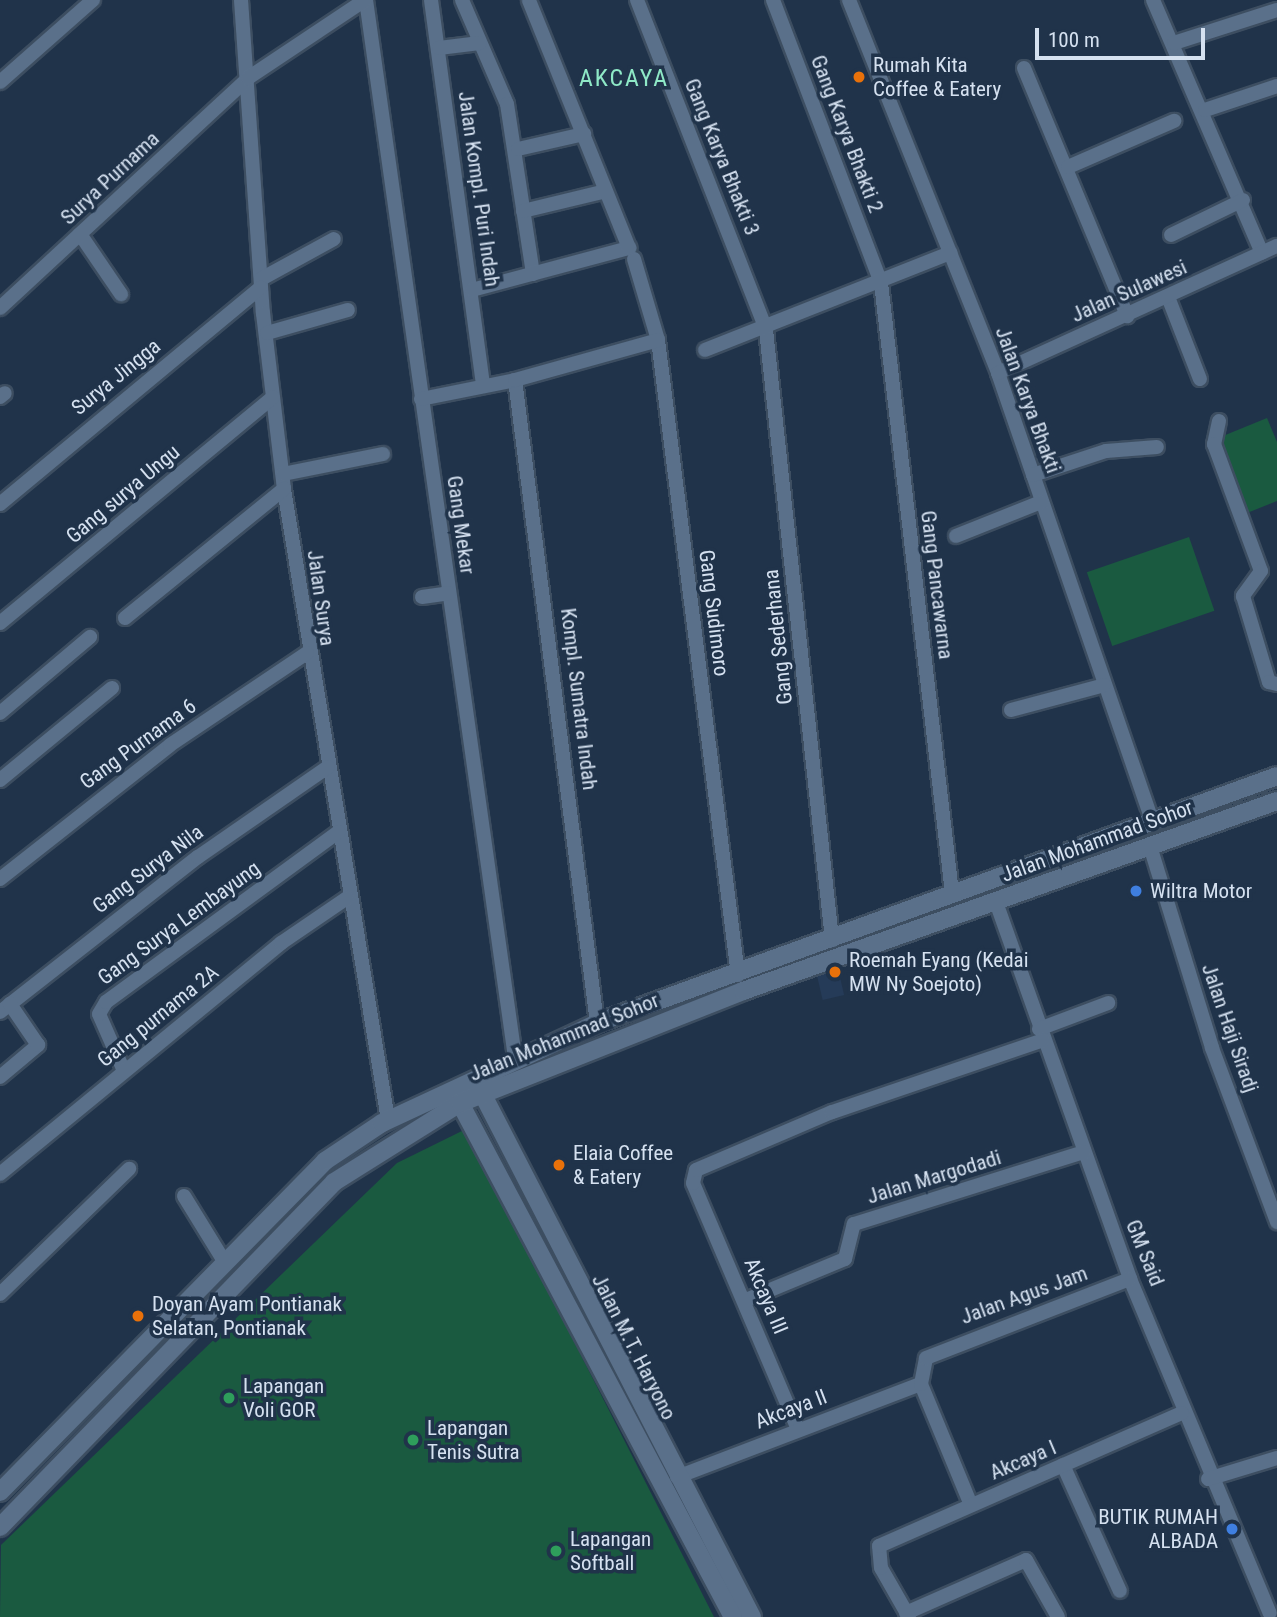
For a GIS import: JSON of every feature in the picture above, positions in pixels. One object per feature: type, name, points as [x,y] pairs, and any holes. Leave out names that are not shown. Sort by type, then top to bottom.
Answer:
[{"type":"street","points":[[0,82],[93,0]]},
{"type":"street","name":"Jalan Surya","points":[[241,0],[261,283],[284,481],[307,653],[328,767],[347,898],[388,1120]]},
{"type":"street","name":"Surya Purnama","points":[[0,308],[248,78],[366,0]]},
{"type":"street","name":"Gang Mekar","points":[[366,0],[514,1057]]},
{"type":"street","name":"Jalan Kompl. Puri Indah","points":[[431,0],[472,290],[482,384]]},
{"type":"street","points":[[462,0],[505,97],[518,149],[523,211],[533,274]]},
{"type":"street","name":"Gang Sudimoro","points":[[529,0],[631,254],[658,340],[737,975]]},
{"type":"street","name":"Gang Karya Bhakti 3","points":[[637,0],[766,330]]},
{"type":"street","name":"Gang Karya Bhakti 2","points":[[775,0],[881,283]]},
{"type":"street","name":"Jalan Karya Bhakti","points":[[849,0],[998,373],[1152,821]]},
{"type":"street","points":[[1153,0],[1244,200],[1262,253]]},
{"type":"street","points":[[1174,43],[1277,10]]},
{"type":"street","points":[[439,48],[480,43]]},
{"type":"street","points":[[1024,68],[1068,167],[1127,316]]},
{"type":"street","points":[[1205,110],[1277,86]]},
{"type":"street","points":[[1068,167],[1174,121]]},
{"type":"street","points":[[518,149],[584,134]]},
{"type":"street","points":[[523,211],[606,191]]},
{"type":"street","points":[[1171,235],[1244,200]]},
{"type":"street","points":[[80,234],[121,295]]},
{"type":"street","name":"Surya Jingga","points":[[0,504],[261,283],[334,239]]},
{"type":"street","name":"Jalan Sulawesi","points":[[998,373],[1277,246]]},
{"type":"street","points":[[705,350],[766,330],[950,253]]},
{"type":"street","points":[[472,290],[533,274],[631,254]]},
{"type":"street","name":"Gang Pancawarna","points":[[881,283],[951,893]]},
{"type":"street","points":[[1168,297],[1200,379]]},
{"type":"street","points":[[267,333],[348,310]]},
{"type":"street","name":"Gang Sederhana","points":[[766,330],[832,940]]},
{"type":"street","points":[[421,398],[482,384],[515,380],[658,340]]},
{"type":"street","name":"Kompl. Sumatra Indah","points":[[515,380],[597,1023]]},
{"type":"street","name":"Gang surya Ungu","points":[[0,624],[273,397]]},
{"type":"street","points":[[1219,421],[1214,444],[1261,571],[1243,596],[1269,682],[1277,684]]},
{"type":"street","points":[[1032,475],[1106,451],[1157,447]]},
{"type":"street","points":[[125,618],[284,481],[383,454]]},
{"type":"street","points":[[956,536],[1041,502]]},
{"type":"street","points":[[422,597],[449,593]]},
{"type":"street","points":[[0,713],[90,637]]},
{"type":"street","name":"Gang Purnama 6","points":[[0,879],[170,745],[307,653]]},
{"type":"street","points":[[1011,710],[1104,685]]},
{"type":"street","points":[[0,780],[112,688]]},
{"type":"street","name":"Gang Surya Nila","points":[[5,1008],[198,856],[328,767]]},
{"type":"street","name":"Jalan Mohammad Sohor","points":[[0,1492],[223,1259],[325,1161],[388,1120],[514,1057],[597,1023],[737,975],[951,893],[1277,776]]},
{"type":"street","name":"Jalan Mohammad Sohor","points":[[0,1527],[159,1358],[334,1182],[460,1103],[670,1019],[1277,801]]},
{"type":"street","name":"Gang Surya Lembayung","points":[[124,1071],[99,1014],[106,1002],[338,832]]},
{"type":"street","name":"Jalan Haji Siradj","points":[[1150,846],[1212,1048],[1277,1222]]},
{"type":"street","points":[[1058,855],[1069,875]]},
{"type":"street","name":"Gang purnama 2A","points":[[0,1174],[124,1071],[347,898]]},
{"type":"street","name":"GM Said","points":[[996,902],[1041,1035],[1130,1279],[1208,1479],[1270,1613]]},
{"type":"street","points":[[662,999],[670,1019]]},
{"type":"street","points":[[1041,1035],[1108,1003]]},
{"type":"street","points":[[0,1077],[38,1045],[5,1008]]},
{"type":"street","name":"Akcaya III","points":[[797,1427],[746,1300],[693,1183],[696,1170],[754,1142],[1041,1035]]},
{"type":"street","name":"Jalan M.T. Haryono","points":[[482,1093],[522,1199],[610,1365],[677,1477],[716,1570],[751,1617]]},
{"type":"street","points":[[460,1103],[522,1199]]},
{"type":"street","name":"Jalan Margodadi","points":[[746,1300],[845,1258],[854,1224],[1084,1152]]},
{"type":"street","points":[[325,1161],[334,1182]]},
{"type":"street","points":[[0,1294],[129,1169]]},
{"type":"street","points":[[184,1196],[223,1259]]},
{"type":"street","name":"Jalan Agus Jam","points":[[922,1384],[922,1365],[932,1351],[1130,1279]]},
{"type":"street","points":[[145,1343],[159,1358]]},
{"type":"street","points":[[610,1365],[716,1570],[733,1617]]},
{"type":"street","points":[[922,1384],[971,1505]]},
{"type":"street","name":"Akcaya II","points":[[677,1477],[797,1427],[922,1384]]},
{"type":"street","name":"Akcaya I","points":[[908,1615],[881,1567],[881,1545],[1182,1413]]},
{"type":"street","points":[[1208,1479],[1277,1458]]},
{"type":"street","points":[[1063,1465],[1121,1591]]},
{"type":"street","points":[[908,1615],[1026,1560],[1058,1617]]},
{"type":"shaded area","points":[[836,960],[844,995],[823,1000],[815,965]]},
{"type":"green space","points":[[1267,418],[1277,442],[1277,501],[1247,513],[1218,438]]},
{"type":"green space","points":[[1189,537],[1214,611],[1112,646],[1087,572]]},
{"type":"green space","points":[[466,1129],[714,1617],[0,1617],[1,1545],[397,1163]]},
{"type":"place","name":"Rumah Kita Coffee & Eatery","points":[[859,77]]},
{"type":"place","name":"Wiltra Motor","points":[[1136,891]]},
{"type":"place","name":"Roemah Eyang (Kedai MW Ny Soejoto)","points":[[835,972]]},
{"type":"place","name":"Elaia Coffee & Eatery","points":[[559,1165]]},
{"type":"place","name":"Doyan Ayam Pontianak Selatan, Pontianak","points":[[138,1316]]},
{"type":"place","name":"Lapangan Voli GOR","points":[[229,1398]]},
{"type":"place","name":"Lapangan Tenis Sutra","points":[[413,1440]]},
{"type":"place","name":"BUTIK RUMAH ALBADA","points":[[1232,1529]]},
{"type":"place","name":"Lapangan Softball","points":[[556,1551]]},
{"type":"district","name":"AKCAYA","points":[[624,79]]}]
